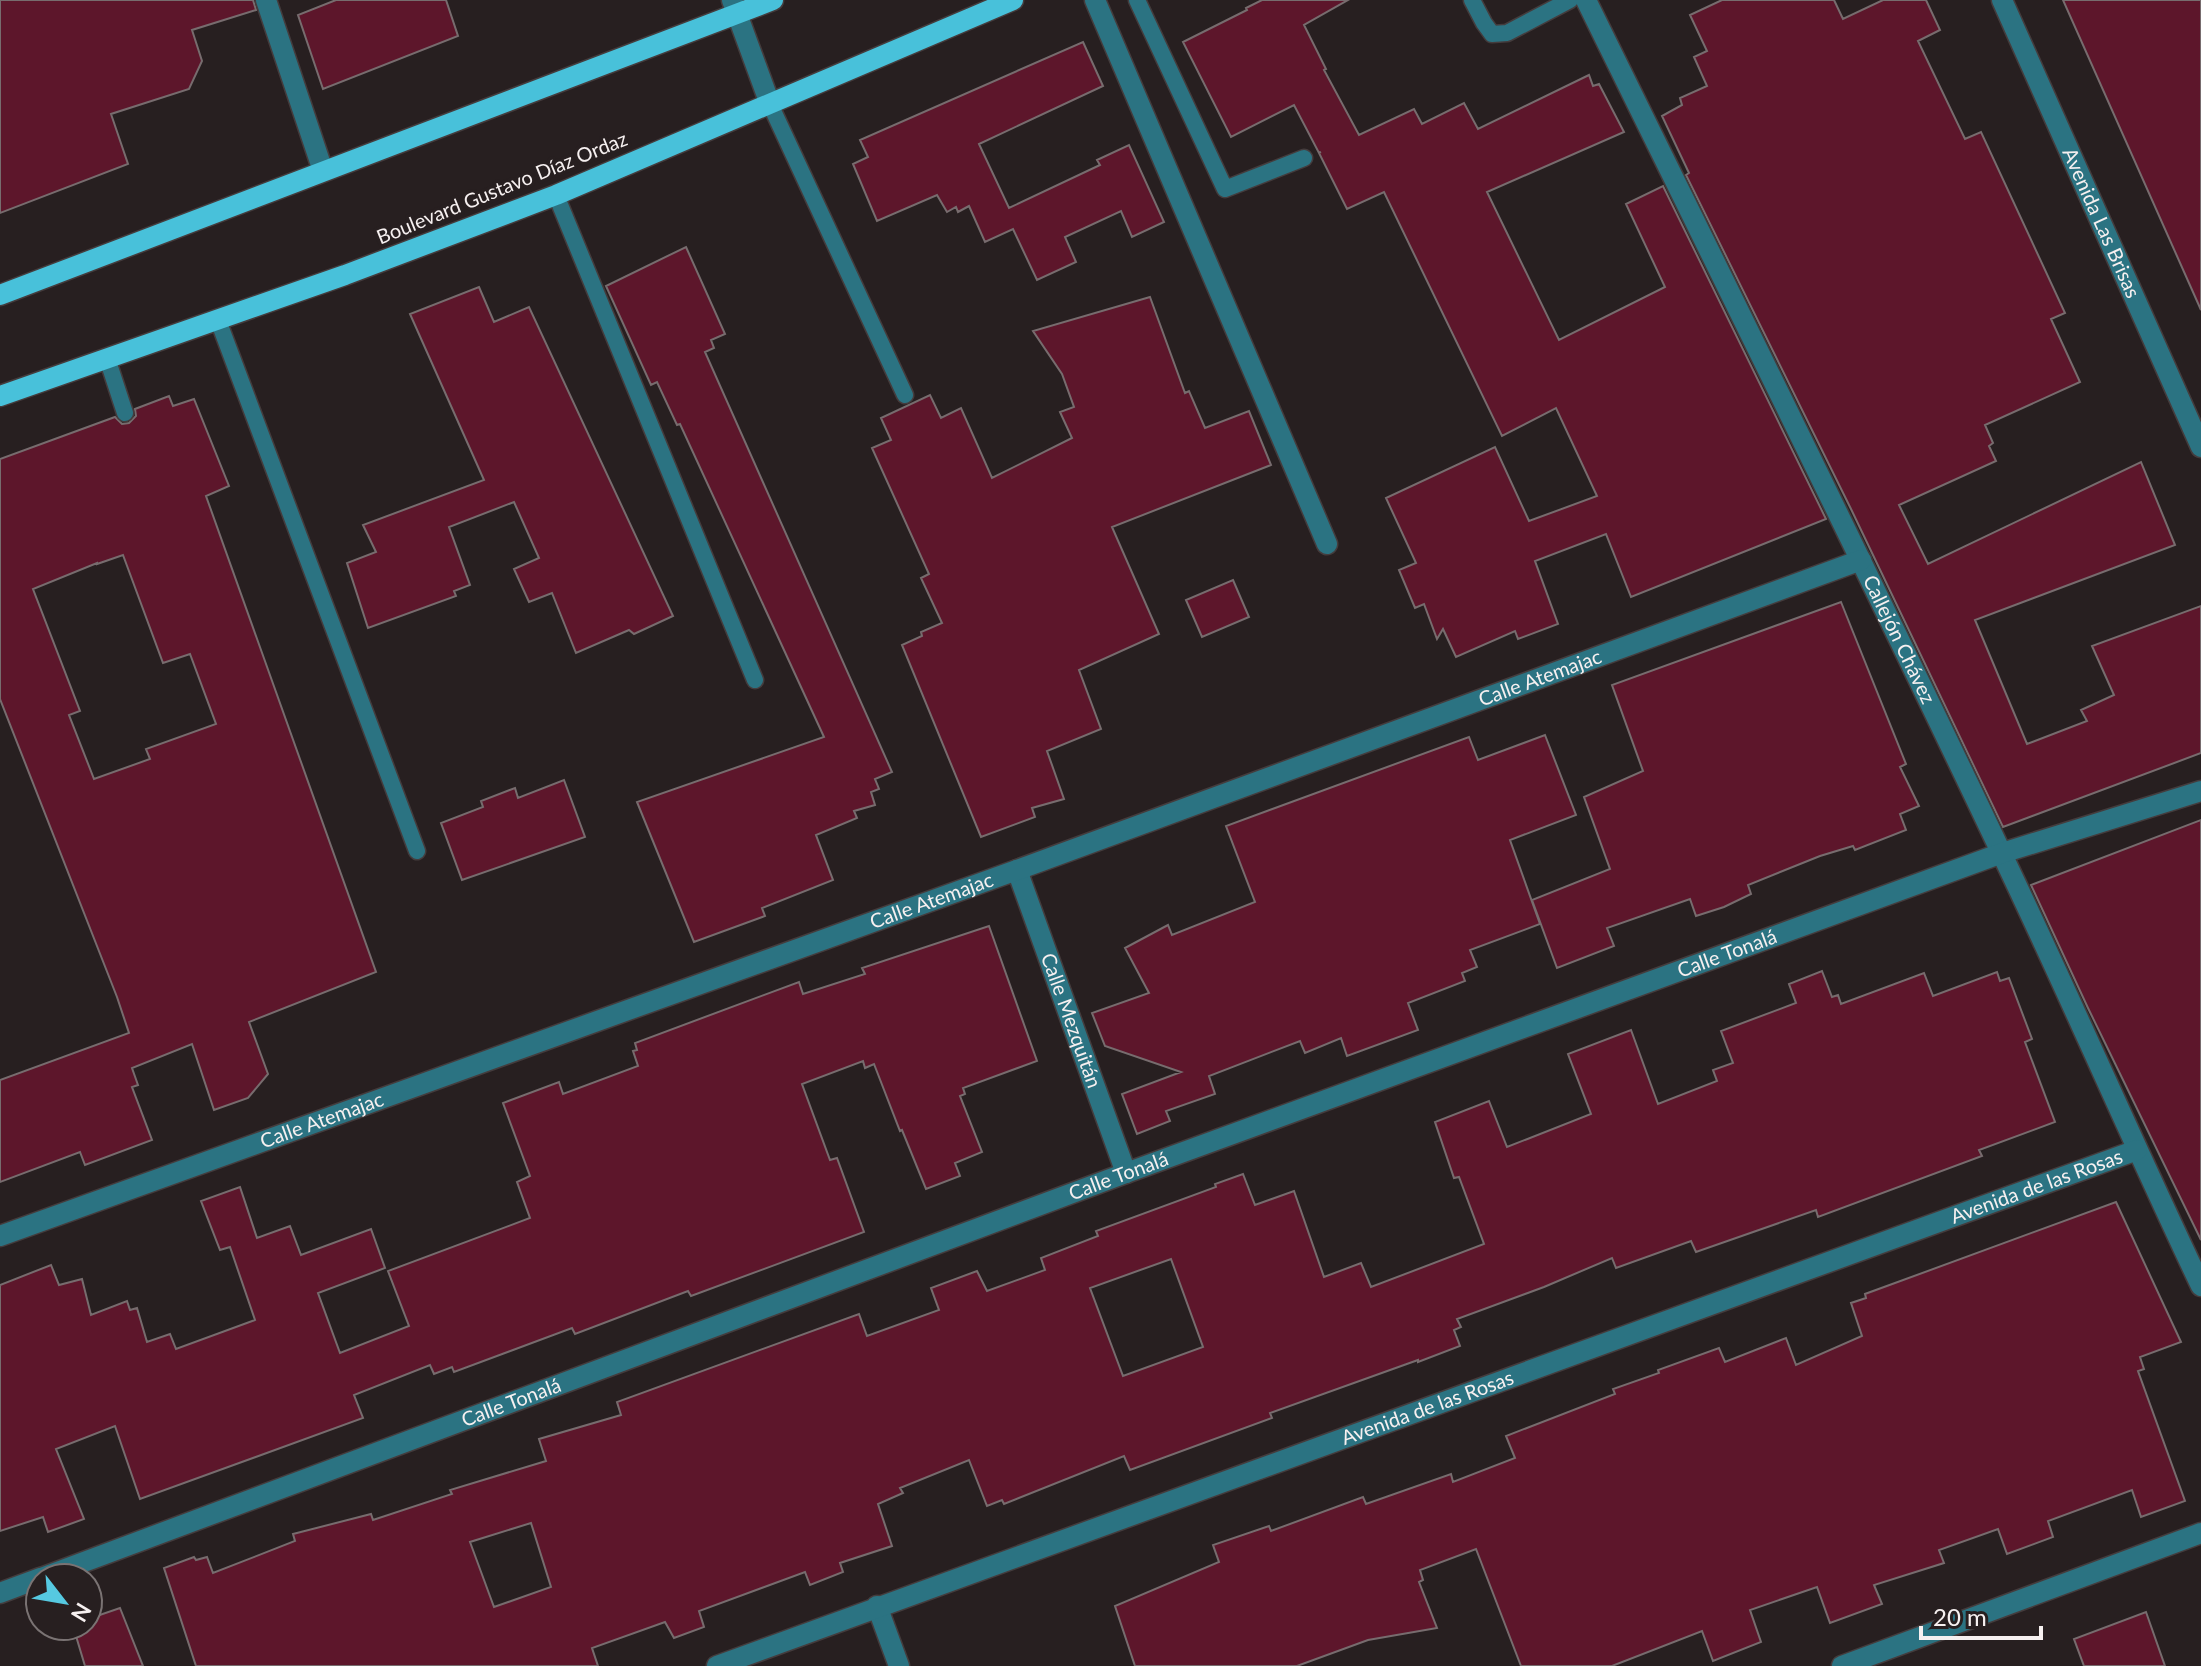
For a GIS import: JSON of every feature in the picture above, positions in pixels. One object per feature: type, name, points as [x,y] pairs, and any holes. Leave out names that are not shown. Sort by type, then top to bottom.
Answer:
[{"type":"main road","points":[[0,295],[323,171],[734,7],[773,0]]},
{"type":"main road","name":"Boulevard Gustavo Díaz Ordaz","points":[[0,396],[359,270],[556,195],[1013,0]]},
{"type":"street","points":[[266,0],[323,171]]},
{"type":"street","points":[[1095,0],[1327,544]]},
{"type":"street","name":"Callejón Chávez","points":[[1586,0],[2002,853],[2201,1286]]},
{"type":"street","name":"Avenida Las Brisas","points":[[2002,0],[2201,447]]},
{"type":"street","points":[[734,7],[770,104]]},
{"type":"street","name":"Calle Atemajac","points":[[0,1236],[1017,870],[1861,560]]},
{"type":"street","name":"Calle Tonalá","points":[[83,1562],[1126,1173],[2002,853],[2201,791]]},
{"type":"street","name":"Calle Mezquitán","points":[[1017,870],[1126,1173]]},
{"type":"street","name":"Avenida de las Rosas","points":[[717,1666],[2137,1150]]},
{"type":"street","points":[[1842,1666],[2201,1533]]},
{"type":"street","name":"Calle Tonalá","points":[[0,1593],[24,1584]]},
{"type":"street","points":[[877,1606],[899,1666]]},
{"type":"lane","points":[[1137,0],[1225,189],[1304,158]]},
{"type":"lane","points":[[1472,0],[1492,34],[1507,33],[1570,0]]},
{"type":"lane","points":[[770,104],[905,395]]},
{"type":"lane","points":[[556,195],[755,680]]},
{"type":"lane","points":[[218,320],[417,851]]},
{"type":"lane","points":[[107,358],[125,413]]},
{"type":"building","points":[[0,0],[253,0],[256,10],[192,30],[202,61],[189,89],[111,114],[128,164],[0,213]]},
{"type":"building","points":[[336,0],[446,0],[458,36],[323,89],[298,15]]},
{"type":"building","points":[[1262,0],[1348,0],[1304,25],[1359,135],[1414,109],[1422,124],[1464,103],[1478,129],[1589,75],[1593,86],[1599,84],[1624,132],[1487,192],[1559,340],[1665,287],[1626,204],[1663,186],[1826,519],[1631,597],[1606,534],[1535,561],[1558,624],[1518,639],[1515,631],[1456,657],[1443,629],[1437,639],[1424,604],[1415,608],[1399,570],[1416,563],[1386,498],[1495,447],[1529,521],[1597,496],[1556,408],[1502,436],[1384,192],[1347,209],[1294,105],[1231,137],[1183,42]]},
{"type":"building","points":[[1722,0],[1834,0],[1843,19],[1883,0],[1926,0],[1940,30],[1918,41],[1965,139],[1981,132],[2065,313],[2051,319],[2080,382],[1985,425],[1996,461],[1899,505],[1928,564],[2141,462],[2175,545],[1975,620],[2027,744],[2087,721],[2081,710],[2114,695],[2092,646],[2201,606],[2201,753],[2003,827],[1686,175],[1689,173],[1662,116],[1682,105],[1680,98],[1707,86],[1694,57],[1707,51],[1690,15]]},
{"type":"building","points":[[2063,0],[2201,0],[2201,310]]},
{"type":"building","points":[[1083,42],[1103,86],[979,144],[1009,208],[1100,165],[1097,160],[1129,145],[1164,222],[1132,237],[1121,211],[1065,237],[1076,262],[1037,280],[1013,229],[985,242],[969,206],[958,212],[956,207],[947,212],[937,195],[877,221],[853,164],[868,157],[860,140]]},
{"type":"building","points":[[686,247],[725,334],[711,340],[714,348],[705,352],[892,772],[875,779],[879,789],[871,792],[875,805],[854,811],[857,818],[816,835],[833,880],[762,908],[765,916],[694,942],[637,802],[824,737],[680,424],[677,425],[657,382],[651,385],[606,286]]},
{"type":"building","points":[[479,287],[494,322],[529,307],[673,616],[634,634],[629,630],[576,653],[552,593],[529,602],[514,569],[539,558],[514,502],[449,527],[470,585],[454,591],[456,596],[368,628],[347,563],[376,552],[363,525],[484,480],[410,314]]},
{"type":"building","points":[[1150,297],[1185,393],[1189,391],[1205,428],[1249,411],[1271,465],[1112,527],[1159,634],[1079,670],[1101,729],[1047,751],[1064,799],[1032,808],[1035,817],[981,837],[902,645],[942,623],[921,578],[929,574],[872,448],[891,440],[881,418],[930,395],[941,418],[961,408],[992,478],[1072,438],[1060,412],[1074,407],[1062,374],[1033,331]]},
{"type":"building","points":[[169,396],[173,406],[194,399],[229,486],[206,496],[376,972],[249,1022],[268,1074],[248,1098],[214,1110],[192,1044],[132,1068],[138,1085],[132,1087],[152,1140],[85,1165],[80,1152],[0,1182],[0,1080],[129,1033],[0,699],[0,459],[115,417],[122,424],[129,423],[136,416],[135,409]],"holes":[[[123,555],[163,663],[190,654],[216,724],[146,749],[150,759],[94,779],[69,715],[80,711],[33,589]]]},
{"type":"building","points":[[1233,580],[1249,617],[1202,637],[1186,600]]},
{"type":"building","points":[[1841,602],[1906,764],[1900,767],[1919,806],[1900,814],[1906,830],[1855,850],[1853,846],[1820,856],[1748,885],[1751,894],[1724,907],[1696,916],[1690,899],[1607,928],[1614,946],[1557,968],[1532,900],[1610,869],[1584,797],[1643,771],[1612,685]]},
{"type":"building","points":[[1545,735],[1576,815],[1510,840],[1540,924],[1470,950],[1477,967],[1462,973],[1465,981],[1408,1003],[1418,1030],[1347,1056],[1341,1038],[1305,1053],[1300,1041],[1209,1076],[1215,1094],[1166,1111],[1170,1121],[1137,1134],[1122,1094],[1181,1072],[1105,1046],[1092,1013],[1149,993],[1125,948],[1168,925],[1172,935],[1255,902],[1226,826],[1469,737],[1478,760]]},
{"type":"building","points":[[564,780],[585,837],[462,880],[441,823],[483,807],[481,801],[515,788],[518,798]]},
{"type":"building","points":[[2201,820],[2201,1240],[2031,885]]},
{"type":"building","points":[[989,926],[1037,1061],[963,1088],[965,1094],[960,1096],[982,1152],[955,1163],[960,1176],[926,1189],[874,1064],[865,1068],[863,1061],[802,1084],[830,1160],[837,1158],[864,1232],[691,1296],[688,1291],[575,1334],[572,1328],[454,1372],[452,1367],[434,1374],[430,1365],[354,1395],[363,1418],[140,1499],[115,1426],[56,1449],[84,1519],[48,1532],[43,1517],[0,1531],[0,1285],[51,1265],[59,1285],[82,1279],[91,1315],[127,1301],[130,1310],[137,1308],[147,1342],[170,1334],[176,1349],[255,1320],[230,1247],[220,1250],[201,1201],[240,1187],[257,1238],[290,1226],[301,1255],[371,1229],[385,1268],[318,1293],[340,1353],[409,1326],[388,1271],[530,1218],[517,1182],[530,1176],[503,1103],[559,1082],[563,1094],[638,1066],[633,1051],[637,1050],[635,1043],[799,982],[803,994],[865,974],[862,968]]},
{"type":"building","points":[[1822,971],[1832,997],[1838,995],[1841,1004],[1924,973],[1933,996],[1997,972],[2000,981],[2009,978],[2032,1039],[2025,1042],[2055,1122],[1979,1150],[1982,1156],[1818,1217],[1816,1210],[1696,1252],[1691,1241],[1616,1268],[1612,1258],[1457,1319],[1461,1327],[1454,1330],[1460,1346],[1270,1413],[1272,1418],[1130,1470],[1124,1456],[1004,1504],[1002,1500],[987,1506],[969,1460],[900,1488],[903,1493],[878,1504],[892,1546],[840,1563],[843,1572],[810,1585],[805,1572],[699,1611],[704,1627],[674,1638],[665,1622],[592,1648],[598,1666],[196,1666],[164,1568],[194,1557],[196,1560],[207,1557],[213,1573],[295,1541],[293,1534],[371,1514],[373,1520],[452,1494],[450,1490],[546,1461],[539,1439],[621,1415],[617,1402],[859,1314],[867,1336],[939,1310],[931,1288],[977,1271],[987,1291],[1045,1270],[1041,1258],[1098,1236],[1096,1231],[1243,1174],[1255,1205],[1294,1191],[1324,1277],[1361,1263],[1371,1287],[1484,1244],[1459,1177],[1454,1178],[1435,1122],[1489,1101],[1507,1147],[1591,1114],[1568,1054],[1631,1030],[1658,1104],[1717,1081],[1713,1070],[1733,1063],[1721,1031],[1796,1003],[1789,984]],"holes":[[[1171,1259],[1203,1347],[1123,1376],[1090,1288]],[[531,1523],[551,1587],[494,1607],[470,1542]]]},
{"type":"building","points":[[2116,1202],[2181,1342],[2140,1357],[2144,1369],[2138,1371],[2185,1501],[2141,1517],[2132,1490],[2048,1521],[2053,1537],[2007,1554],[1998,1529],[1939,1550],[1944,1563],[1874,1585],[1882,1604],[1830,1623],[1817,1587],[1750,1610],[1761,1642],[1713,1661],[1702,1631],[1612,1666],[1521,1666],[1476,1549],[1420,1570],[1423,1580],[1419,1582],[1437,1628],[1368,1640],[1297,1666],[1135,1666],[1115,1606],[1219,1562],[1213,1545],[1269,1526],[1271,1531],[1363,1497],[1366,1504],[1451,1474],[1453,1482],[1515,1458],[1506,1436],[1615,1394],[1613,1389],[1659,1373],[1658,1370],[1719,1348],[1725,1362],[1786,1338],[1796,1365],[1862,1336],[1851,1303],[1866,1298],[1865,1294]]},
{"type":"building","points":[[120,1608],[143,1666],[85,1666],[78,1642],[104,1642],[104,1614]]},
{"type":"building","points":[[2146,1612],[2165,1666],[2084,1666],[2074,1639]]}]
